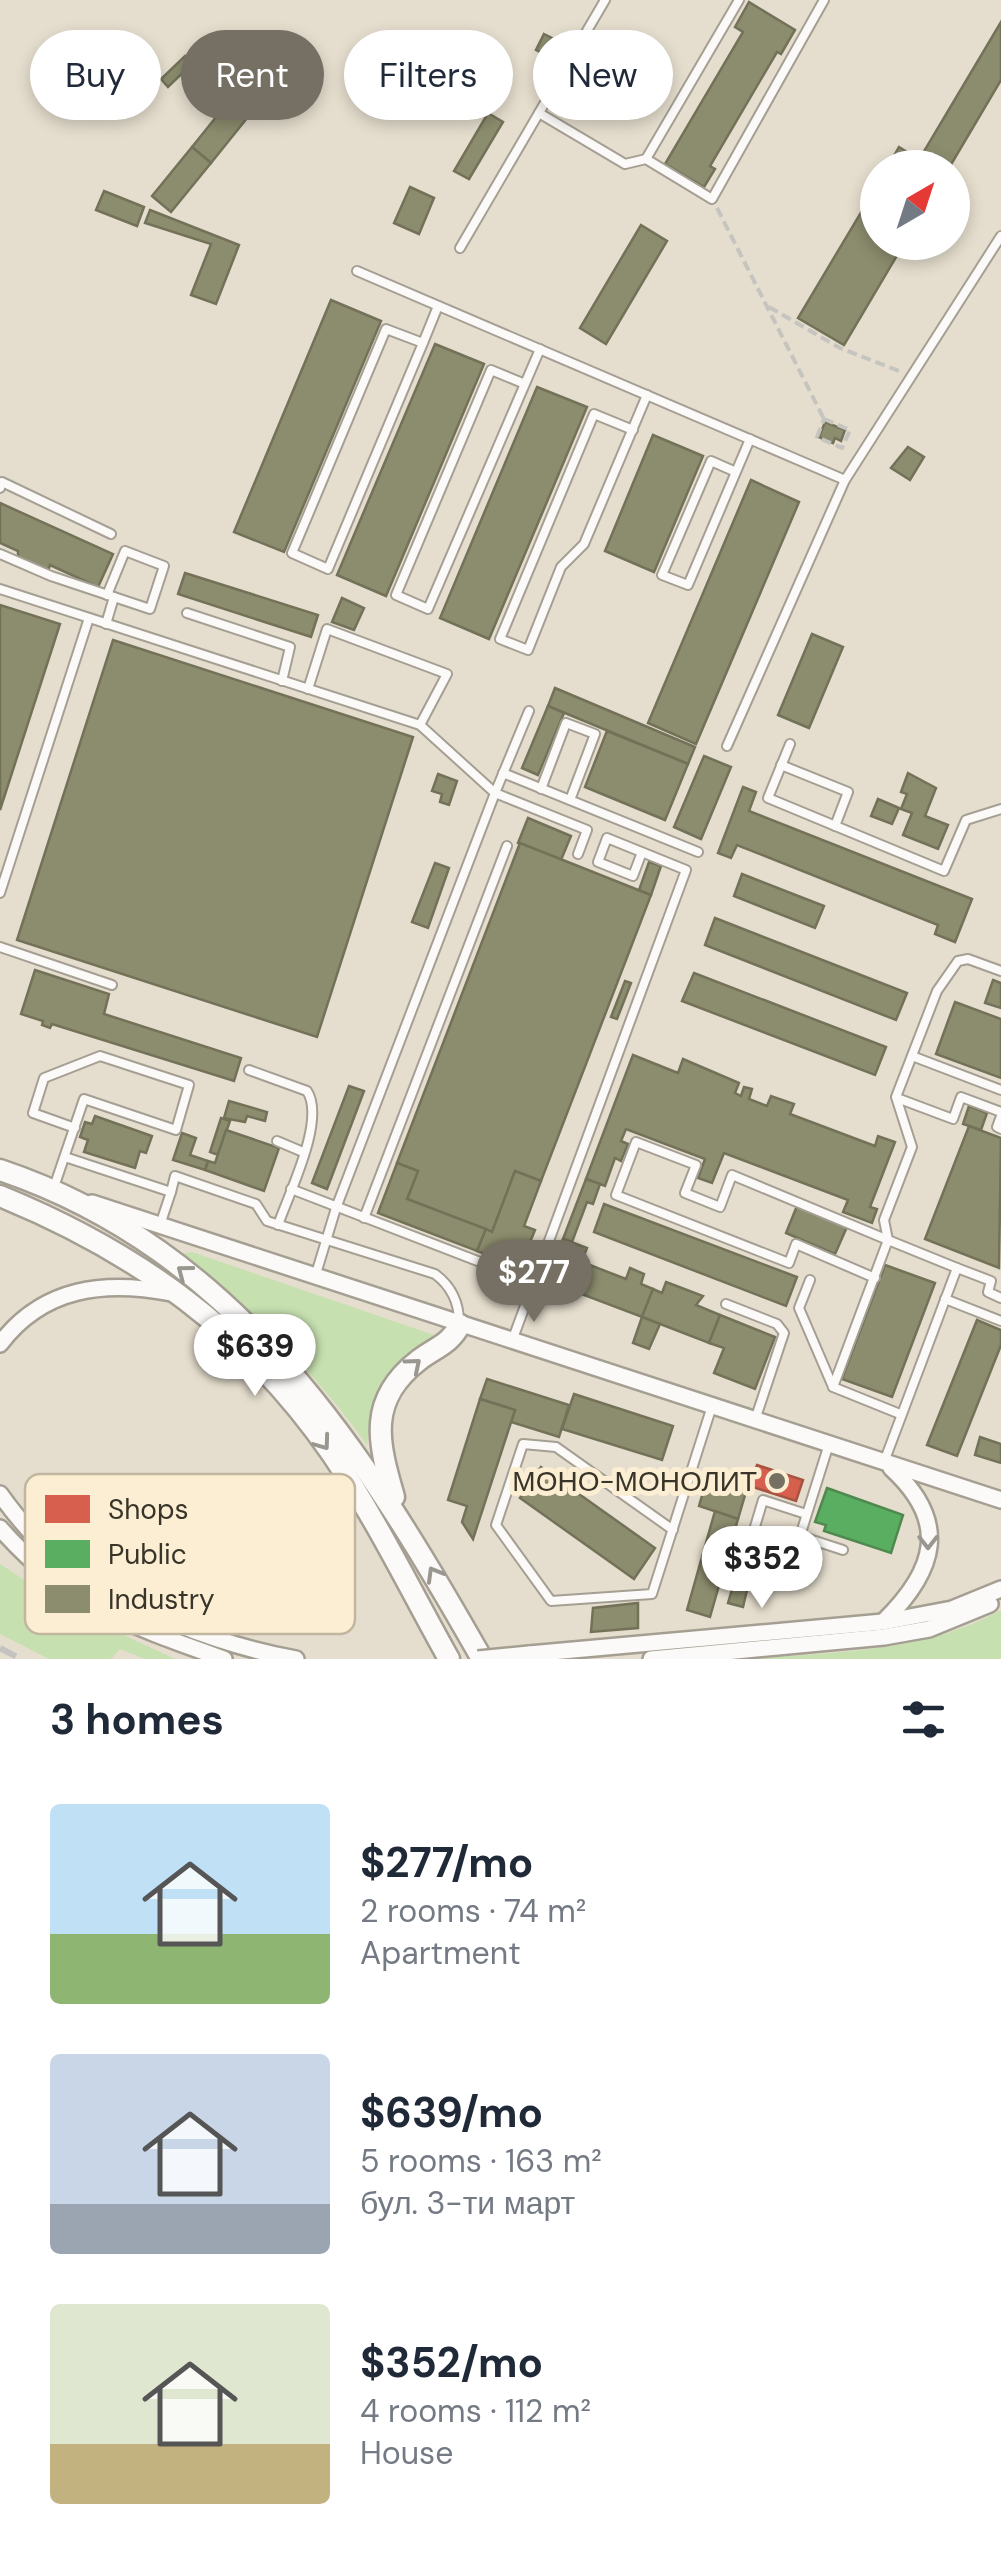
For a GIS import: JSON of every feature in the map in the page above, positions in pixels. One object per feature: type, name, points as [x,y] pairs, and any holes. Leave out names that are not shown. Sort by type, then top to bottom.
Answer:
[{"type":"main road","points":[[0,1170],[84,1204],[156,1251],[260,1338],[341,1431],[401,1518],[480,1659]]},
{"type":"main road","points":[[0,1196],[101,1242],[223,1330],[298,1408],[344,1474]]},
{"type":"main road","points":[[401,1518],[380,1450],[382,1412],[398,1379],[450,1342],[460,1325]]},
{"type":"main road","points":[[355,1490],[450,1659]]},
{"type":"street","points":[[53,1190],[1001,1500]]},
{"type":"street","points":[[0,1344],[32,1311],[57,1297],[92,1287],[140,1287],[177,1294]]},
{"type":"street","points":[[883,1622],[914,1590],[931,1544],[919,1498],[884,1462]]},
{"type":"street","points":[[0,1494],[25,1526]]},
{"type":"street","points":[[0,1528],[25,1553]]},
{"type":"street","points":[[480,1659],[883,1622],[952,1609],[1001,1589]]},
{"type":"street","points":[[651,1659],[907,1633],[952,1622],[1001,1598]]},
{"type":"street","points":[[155,1634],[224,1659]]},
{"type":"street","points":[[212,1634],[241,1646],[296,1659]]},
{"type":"lane","points":[[587,30],[605,0]]},
{"type":"lane","points":[[646,159],[739,0]]},
{"type":"lane","points":[[551,120],[626,164],[646,159],[712,199],[824,0]]},
{"type":"lane","points":[[460,248],[535,120]]},
{"type":"lane","points":[[727,746],[845,480],[1001,236]]},
{"type":"lane","points":[[357,271],[845,480]]},
{"type":"lane","points":[[423,343],[386,329],[292,553],[328,570],[423,343],[438,306]]},
{"type":"lane","points":[[525,384],[491,370],[396,595],[428,609],[525,384],[540,349]]},
{"type":"lane","points":[[633,430],[594,414],[500,639],[528,650],[561,568],[584,544],[633,430],[648,395]]},
{"type":"lane","points":[[736,472],[711,461],[662,574],[688,585],[736,472],[750,439]]},
{"type":"lane","points":[[0,488],[2,482],[111,534]]},
{"type":"lane","points":[[1,557],[51,576],[110,596],[150,609],[164,566],[125,550],[110,596],[106,624]]},
{"type":"lane","points":[[0,590],[420,726],[496,792],[587,830],[578,854]]},
{"type":"lane","points":[[186,613],[290,647],[282,681]]},
{"type":"lane","points":[[0,893],[89,618]]},
{"type":"lane","points":[[308,690],[328,628],[447,674],[420,726]]},
{"type":"lane","points":[[314,1277],[336,1208],[529,712]]},
{"type":"lane","points":[[541,789],[566,724],[595,734],[570,800]]},
{"type":"lane","points":[[790,744],[768,798],[944,870],[966,820],[1001,810]]},
{"type":"lane","points":[[781,765],[848,792],[835,826]]},
{"type":"lane","points":[[503,774],[698,852]]},
{"type":"lane","points":[[512,1342],[686,870],[608,838],[598,862],[634,876],[642,852]]},
{"type":"lane","points":[[364,1218],[507,846]]},
{"type":"lane","points":[[0,947],[112,984]]},
{"type":"lane","points":[[833,1387],[888,1240],[884,1220],[912,1147],[896,1098],[937,991],[958,961],[968,960],[1001,971]]},
{"type":"lane","points":[[53,1190],[84,1099],[176,1130],[189,1084],[100,1056],[44,1078],[33,1113],[74,1128]]},
{"type":"lane","points":[[912,1056],[1001,1090]]},
{"type":"lane","points":[[249,1070],[307,1091],[311,1098],[313,1122],[278,1225]]},
{"type":"lane","points":[[896,1098],[953,1119],[961,1097],[1001,1114],[997,1127],[1001,1129]]},
{"type":"lane","points":[[277,1141],[303,1152]]},
{"type":"lane","points":[[874,1278],[796,1244],[789,1263],[616,1195],[636,1142],[696,1165],[685,1193],[720,1208],[732,1176],[992,1282],[988,1292],[1001,1298]]},
{"type":"lane","points":[[65,1158],[170,1192]]},
{"type":"lane","points":[[160,1226],[176,1176],[256,1204],[266,1221],[435,1274],[452,1293],[459,1308],[460,1325]]},
{"type":"lane","points":[[291,1189],[532,1282]]},
{"type":"lane","points":[[884,1462],[957,1268]]},
{"type":"lane","points":[[810,1280],[799,1308],[833,1387],[900,1414]]},
{"type":"lane","points":[[945,1300],[1001,1321]]},
{"type":"lane","points":[[726,1304],[777,1324],[784,1333],[755,1420]]},
{"type":"lane","points":[[673,1530],[556,1447],[523,1444],[496,1525],[551,1601],[652,1594],[673,1530],[712,1406]]},
{"type":"lane","points":[[806,1514],[763,1500],[745,1560],[788,1574],[828,1444]]},
{"type":"lane","points":[[800,1536],[843,1550]]},
{"type":"path","points":[[712,199],[824,419],[850,430],[842,448],[817,437],[824,419]]},
{"type":"path","points":[[769,307],[840,348],[911,376]]},
{"type":"green space","points":[[192,1252],[434,1335],[397,1367],[374,1398],[367,1445],[281,1343],[182,1254]]},
{"type":"green space","points":[[0,1564],[25,1580],[25,1634],[121,1634],[175,1659],[145,1659],[120,1649],[111,1659],[49,1659],[0,1634]]},
{"type":"green space","points":[[1001,1610],[1001,1659],[754,1659],[881,1648],[942,1635]]},
{"type":"building: Shops","points":[[757,1465],[803,1480],[796,1501],[750,1486]]},
{"type":"building: Public","points":[[827,1488],[903,1515],[891,1553],[824,1531],[826,1525],[815,1522]]},
{"type":"building: Industry","points":[[749,2],[795,30],[781,54],[777,52],[710,166],[715,169],[704,187],[665,164],[743,32],[735,27]]},
{"type":"building: Industry","points":[[1001,22],[1001,80],[960,150],[925,150]]},
{"type":"building: Industry","points":[[181,60],[181,75],[168,87],[161,79]]},
{"type":"building: Industry","points":[[214,120],[246,120],[211,163],[192,147]]},
{"type":"building: Industry","points":[[484,120],[503,122],[469,179],[454,171]]},
{"type":"building: Industry","points":[[192,147],[211,163],[171,212],[152,196]]},
{"type":"building: Industry","points":[[410,187],[434,198],[419,234],[394,223]]},
{"type":"building: Industry","points":[[104,191],[144,207],[137,226],[96,210]]},
{"type":"building: Industry","points":[[150,210],[239,245],[216,304],[191,295],[211,244],[145,223]]},
{"type":"building: Industry","points":[[860,214],[860,260],[894,260],[844,345],[798,318]]},
{"type":"building: Industry","points":[[641,225],[667,241],[606,344],[580,328]]},
{"type":"building: Industry","points":[[331,300],[381,321],[284,552],[234,532]]},
{"type":"building: Industry","points":[[435,344],[484,364],[386,596],[337,575]]},
{"type":"building: Industry","points":[[537,387],[587,407],[489,639],[440,618]]},
{"type":"building: Industry","points":[[825,422],[845,430],[841,441],[835,438],[833,443],[819,437]]},
{"type":"building: Industry","points":[[653,435],[703,456],[654,572],[605,551]]},
{"type":"building: Industry","points":[[908,447],[924,457],[910,480],[891,468]]},
{"type":"building: Industry","points":[[751,480],[799,502],[696,744],[648,723]]},
{"type":"building: Industry","points":[[0,503],[113,554],[98,587],[50,565],[48,571],[18,557],[18,551],[0,543]]},
{"type":"building: Industry","points":[[185,573],[318,615],[311,637],[178,594]]},
{"type":"building: Industry","points":[[342,598],[364,608],[354,630],[332,622]]},
{"type":"building: Industry","points":[[0,605],[60,624],[0,810]]},
{"type":"building: Industry","points":[[812,634],[843,647],[809,728],[778,715]]},
{"type":"building: Industry","points":[[113,640],[413,737],[317,1037],[17,940]]},
{"type":"building: Industry","points":[[555,688],[695,747],[688,764],[548,706]]},
{"type":"building: Industry","points":[[548,706],[564,713],[538,775],[522,768]]},
{"type":"building: Industry","points":[[607,731],[688,764],[665,820],[585,787]]},
{"type":"building: Industry","points":[[704,756],[731,767],[701,839],[674,827]]},
{"type":"building: Industry","points":[[908,773],[936,788],[925,816],[948,825],[938,849],[903,835],[912,813],[901,809],[907,794],[901,792]]},
{"type":"building: Industry","points":[[438,774],[457,781],[449,805],[440,802],[442,794],[432,791]]},
{"type":"building: Industry","points":[[743,787],[756,792],[749,811],[972,899],[955,942],[935,934],[938,925],[737,845],[731,858],[718,853]]},
{"type":"building: Industry","points":[[878,799],[899,808],[892,824],[871,816]]},
{"type":"building: Industry","points":[[528,818],[571,836],[561,860],[518,843]]},
{"type":"building: Industry","points":[[520,843],[651,895],[541,1181],[515,1171],[492,1232],[407,1199],[418,1171],[397,1163]]},
{"type":"building: Industry","points":[[649,862],[661,866],[651,895],[639,890]]},
{"type":"building: Industry","points":[[435,863],[449,868],[428,928],[412,922]]},
{"type":"building: Industry","points":[[742,874],[824,906],[815,928],[734,896]]},
{"type":"building: Industry","points":[[715,918],[907,993],[896,1020],[705,945]]},
{"type":"building: Industry","points":[[35,970],[109,994],[104,1014],[241,1058],[234,1081],[52,1024],[50,1028],[42,1025],[43,1021],[21,1014]]},
{"type":"building: Industry","points":[[694,973],[886,1047],[875,1075],[682,1001]]},
{"type":"building: Industry","points":[[993,980],[1001,983],[1001,1008],[985,1003]]},
{"type":"building: Industry","points":[[625,981],[631,983],[617,1019],[611,1017]]},
{"type":"building: Industry","points":[[955,1002],[1001,1019],[1001,1078],[936,1054]]},
{"type":"building: Industry","points":[[633,1055],[678,1073],[683,1059],[739,1083],[735,1093],[741,1096],[744,1087],[752,1089],[749,1099],[767,1106],[771,1096],[794,1104],[790,1114],[875,1146],[878,1136],[895,1142],[870,1207],[877,1209],[872,1223],[843,1212],[848,1200],[724,1153],[712,1183],[698,1178],[705,1159],[626,1129],[621,1141],[628,1144],[621,1161],[615,1158],[605,1186],[586,1179]]},
{"type":"building: Industry","points":[[349,1086],[364,1091],[327,1189],[312,1183]]},
{"type":"building: Industry","points":[[229,1101],[267,1112],[265,1121],[247,1116],[245,1122],[224,1118]]},
{"type":"building: Industry","points":[[969,1106],[987,1113],[981,1130],[963,1124]]},
{"type":"building: Industry","points":[[95,1116],[152,1136],[146,1153],[140,1151],[135,1168],[84,1152],[88,1140],[80,1137],[85,1122],[92,1124]]},
{"type":"building: Industry","points":[[221,1118],[230,1121],[218,1155],[210,1152]]},
{"type":"building: Industry","points":[[969,1126],[1001,1138],[999,1268],[925,1239]]},
{"type":"building: Industry","points":[[226,1130],[279,1148],[264,1191],[205,1170],[208,1161],[215,1163]]},
{"type":"building: Industry","points":[[182,1133],[196,1138],[190,1155],[208,1161],[205,1170],[173,1160]]},
{"type":"building: Industry","points":[[397,1163],[418,1171],[407,1199],[486,1229],[477,1251],[378,1213]]},
{"type":"building: Industry","points":[[515,1171],[541,1181],[524,1226],[535,1230],[526,1252],[516,1248],[510,1264],[477,1251],[486,1229],[492,1232]]},
{"type":"building: Industry","points":[[586,1179],[600,1184],[593,1204],[587,1202],[572,1242],[563,1239]]},
{"type":"building: Industry","points":[[604,1204],[797,1277],[786,1306],[594,1232]]},
{"type":"building: Industry","points":[[797,1206],[847,1227],[835,1254],[786,1233]]},
{"type":"building: Industry","points":[[563,1239],[587,1248],[574,1281],[550,1272]]},
{"type":"building: Industry","points":[[582,1262],[626,1279],[630,1268],[644,1274],[641,1284],[653,1289],[642,1317],[571,1290]]},
{"type":"building: Industry","points":[[885,1265],[935,1283],[892,1397],[842,1379]]},
{"type":"building: Industry","points":[[666,1282],[703,1296],[696,1305],[720,1315],[709,1343],[642,1317],[653,1289],[662,1293]]},
{"type":"building: Industry","points":[[720,1315],[775,1337],[755,1389],[714,1373],[724,1348],[709,1343]]},
{"type":"building: Industry","points":[[642,1317],[660,1324],[649,1349],[633,1343]]},
{"type":"building: Industry","points":[[977,1320],[1001,1330],[1001,1345],[957,1456],[927,1445]]},
{"type":"building: Industry","points":[[487,1379],[569,1405],[559,1437],[511,1422],[515,1410],[480,1399]]},
{"type":"building: Industry","points":[[574,1394],[673,1426],[662,1460],[562,1429]]},
{"type":"building: Industry","points":[[480,1399],[515,1410],[473,1539],[462,1522],[467,1506],[448,1500]]},
{"type":"building: Industry","points":[[980,1437],[1001,1444],[1001,1463],[975,1455]]},
{"type":"building: Industry","points":[[541,1467],[655,1548],[634,1579],[520,1498]]},
{"type":"building: Industry","points":[[709,1472],[748,1485],[738,1519],[699,1506]]},
{"type":"building: Industry","points":[[715,1511],[738,1519],[710,1617],[687,1610]]},
{"type":"building: Industry","points":[[738,1569],[762,1576],[758,1589],[748,1586],[743,1607],[728,1603]]},
{"type":"building: Industry","points":[[638,1603],[638,1628],[591,1632],[593,1608]]},
{"type":"railway","points":[[0,1648],[21,1659]]},
{"type":"place","name":"МОНО-МОНОЛИТ","points":[[777,1481]]}]
